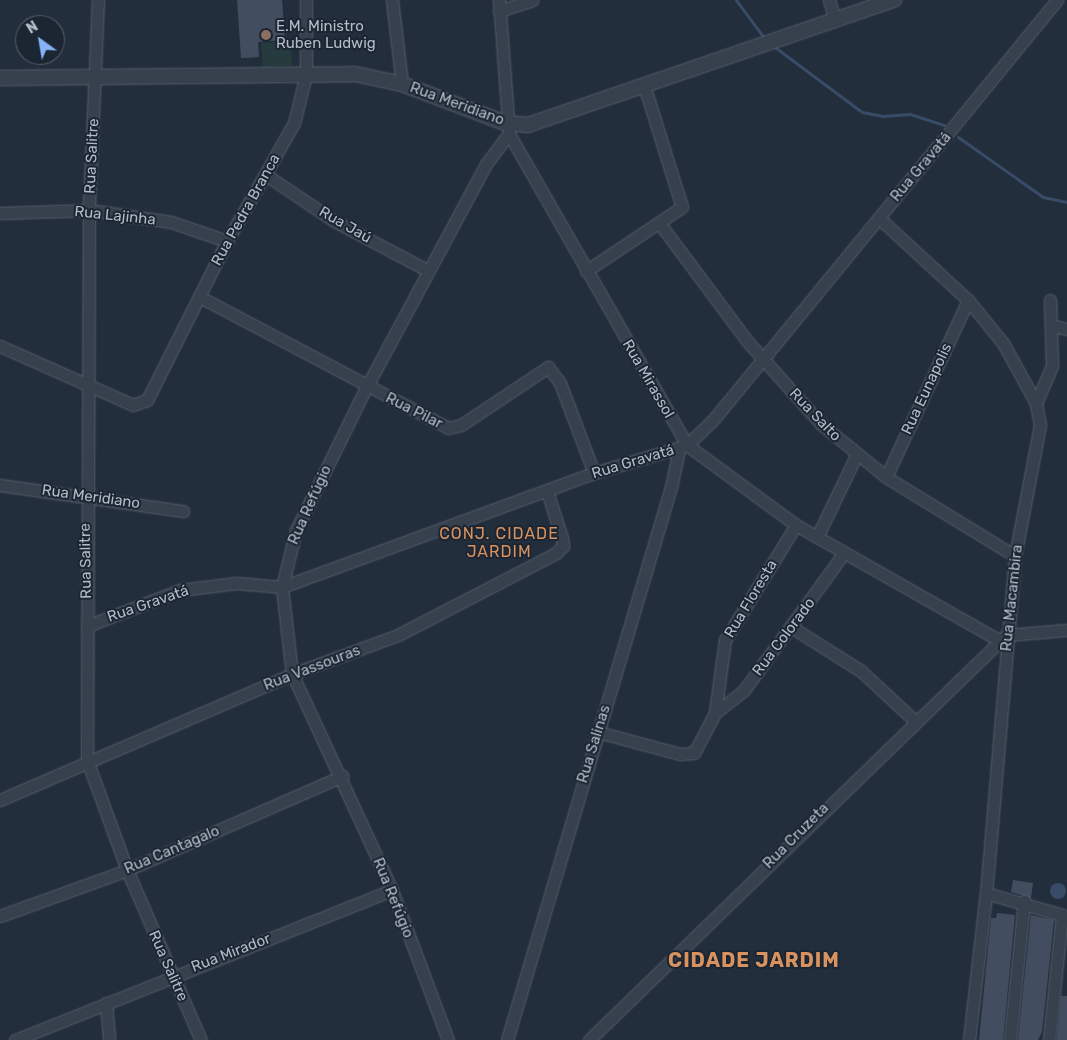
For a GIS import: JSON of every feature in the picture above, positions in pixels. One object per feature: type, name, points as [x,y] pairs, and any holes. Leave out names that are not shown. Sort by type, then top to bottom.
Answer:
[{"type":"street","name":"Rua Salitre","points":[[98,0],[97,77],[89,210],[91,387],[85,496],[86,760],[127,870],[171,976],[202,1040]]},
{"type":"street","name":"Rua Pedra Branca","points":[[91,387],[140,405],[153,392],[227,241],[266,175],[294,122],[306,75],[306,0]]},
{"type":"street","points":[[392,0],[402,84]]},
{"type":"street","points":[[499,6],[532,0]]},
{"type":"street","points":[[829,0],[835,20]]},
{"type":"street","name":"Rua Meridiano","points":[[0,78],[356,74],[402,84],[507,128],[538,123],[894,0]]},
{"type":"street","name":"Rua Gravatá","points":[[86,626],[180,590],[237,583],[282,587],[594,473],[683,446],[714,420],[762,358],[1057,0]]},
{"type":"street","name":"Rua Mirassol","points":[[499,6],[507,128],[683,446],[796,525],[844,553],[1003,638]]},
{"type":"street","points":[[586,271],[679,210],[682,200],[644,85]]},
{"type":"street","name":"Rua Refúgio","points":[[448,1040],[392,890],[342,776],[292,674],[282,587],[296,530],[367,386],[428,270],[507,128]]},
{"type":"street","name":"Rua Jaú","points":[[266,175],[336,222],[428,270]]},
{"type":"street","name":"Rua Lajinha","points":[[0,213],[89,210],[171,222],[227,241]]},
{"type":"street","name":"Rua Macambira","points":[[879,218],[968,300],[1012,357],[1036,403],[1038,444],[1015,556],[1003,638],[986,894],[969,1040]]},
{"type":"street","name":"Rua Salto","points":[[660,224],[762,358],[856,456],[886,477],[1015,556]]},
{"type":"street","name":"Rua Pilar","points":[[200,297],[367,386],[454,428],[548,367],[560,383],[594,473]]},
{"type":"street","name":"Rua Eunapolis","points":[[886,477],[968,300]]},
{"type":"street","points":[[1036,403],[1052,366],[1053,326],[1050,300]]},
{"type":"street","points":[[1053,326],[1067,329]]},
{"type":"street","points":[[0,346],[91,387]]},
{"type":"street","name":"Rua Salinas","points":[[507,1040],[683,446]]},
{"type":"street","points":[[817,537],[856,456]]},
{"type":"street","name":"Rua Meridiano","points":[[0,485],[183,511]]},
{"type":"street","name":"Rua Vassouras","points":[[0,800],[86,760],[292,674],[398,636],[560,551],[562,538],[547,491]]},
{"type":"street","name":"Rua Floresta","points":[[598,732],[688,755],[699,748],[715,712],[725,640],[796,525]]},
{"type":"street","name":"Rua Colorado","points":[[715,712],[735,701],[793,628],[844,553]]},
{"type":"street","points":[[793,628],[854,666],[914,720]]},
{"type":"street","points":[[1003,638],[1067,630]]},
{"type":"street","name":"Rua Cruzeta","points":[[589,1040],[914,720],[1003,638]]},
{"type":"street","name":"Rua Cantagalo","points":[[0,916],[127,870],[342,776]]},
{"type":"street","name":"Rua Mirador","points":[[15,1040],[171,976],[392,890]]},
{"type":"street","points":[[986,894],[1058,910],[1062,918],[1049,1040]]},
{"type":"street","points":[[1010,1040],[1024,901]]},
{"type":"street","points":[[106,1003],[109,1040]]},
{"type":"green space","points":[[290,41],[292,66],[263,68],[261,43]]},
{"type":"water","points":[[1055,883],[1061,883],[1066,888],[1064,897],[1055,899],[1050,894],[1050,888]]},
{"type":"building","points":[[237,0],[282,0],[285,40],[258,42],[259,57],[241,58]]},
{"type":"building","points":[[1013,880],[1033,883],[1031,898],[1011,892]]},
{"type":"building","points":[[997,913],[1015,915],[1003,1040],[979,1040],[991,918],[996,918]]},
{"type":"building","points":[[1031,915],[1054,920],[1042,1032],[1038,1040],[1018,1040]]},
{"type":"building","points":[[1061,996],[1067,996],[1067,1040],[1057,1040]]},
{"type":"waterway","points":[[736,0],[765,39]]},
{"type":"waterway","points":[[772,45],[862,112],[883,116],[910,114],[944,125]]},
{"type":"waterway","points":[[958,137],[1043,197],[1067,202]]},
{"type":"place","name":"E.M. Ministro Ruben Ludwig","points":[[266,35]]},
{"type":"district","name":"CONJ. CIDADE JARDIM","points":[[499,543]]},
{"type":"district","name":"CIDADE JARDIM","points":[[754,960]]}]
